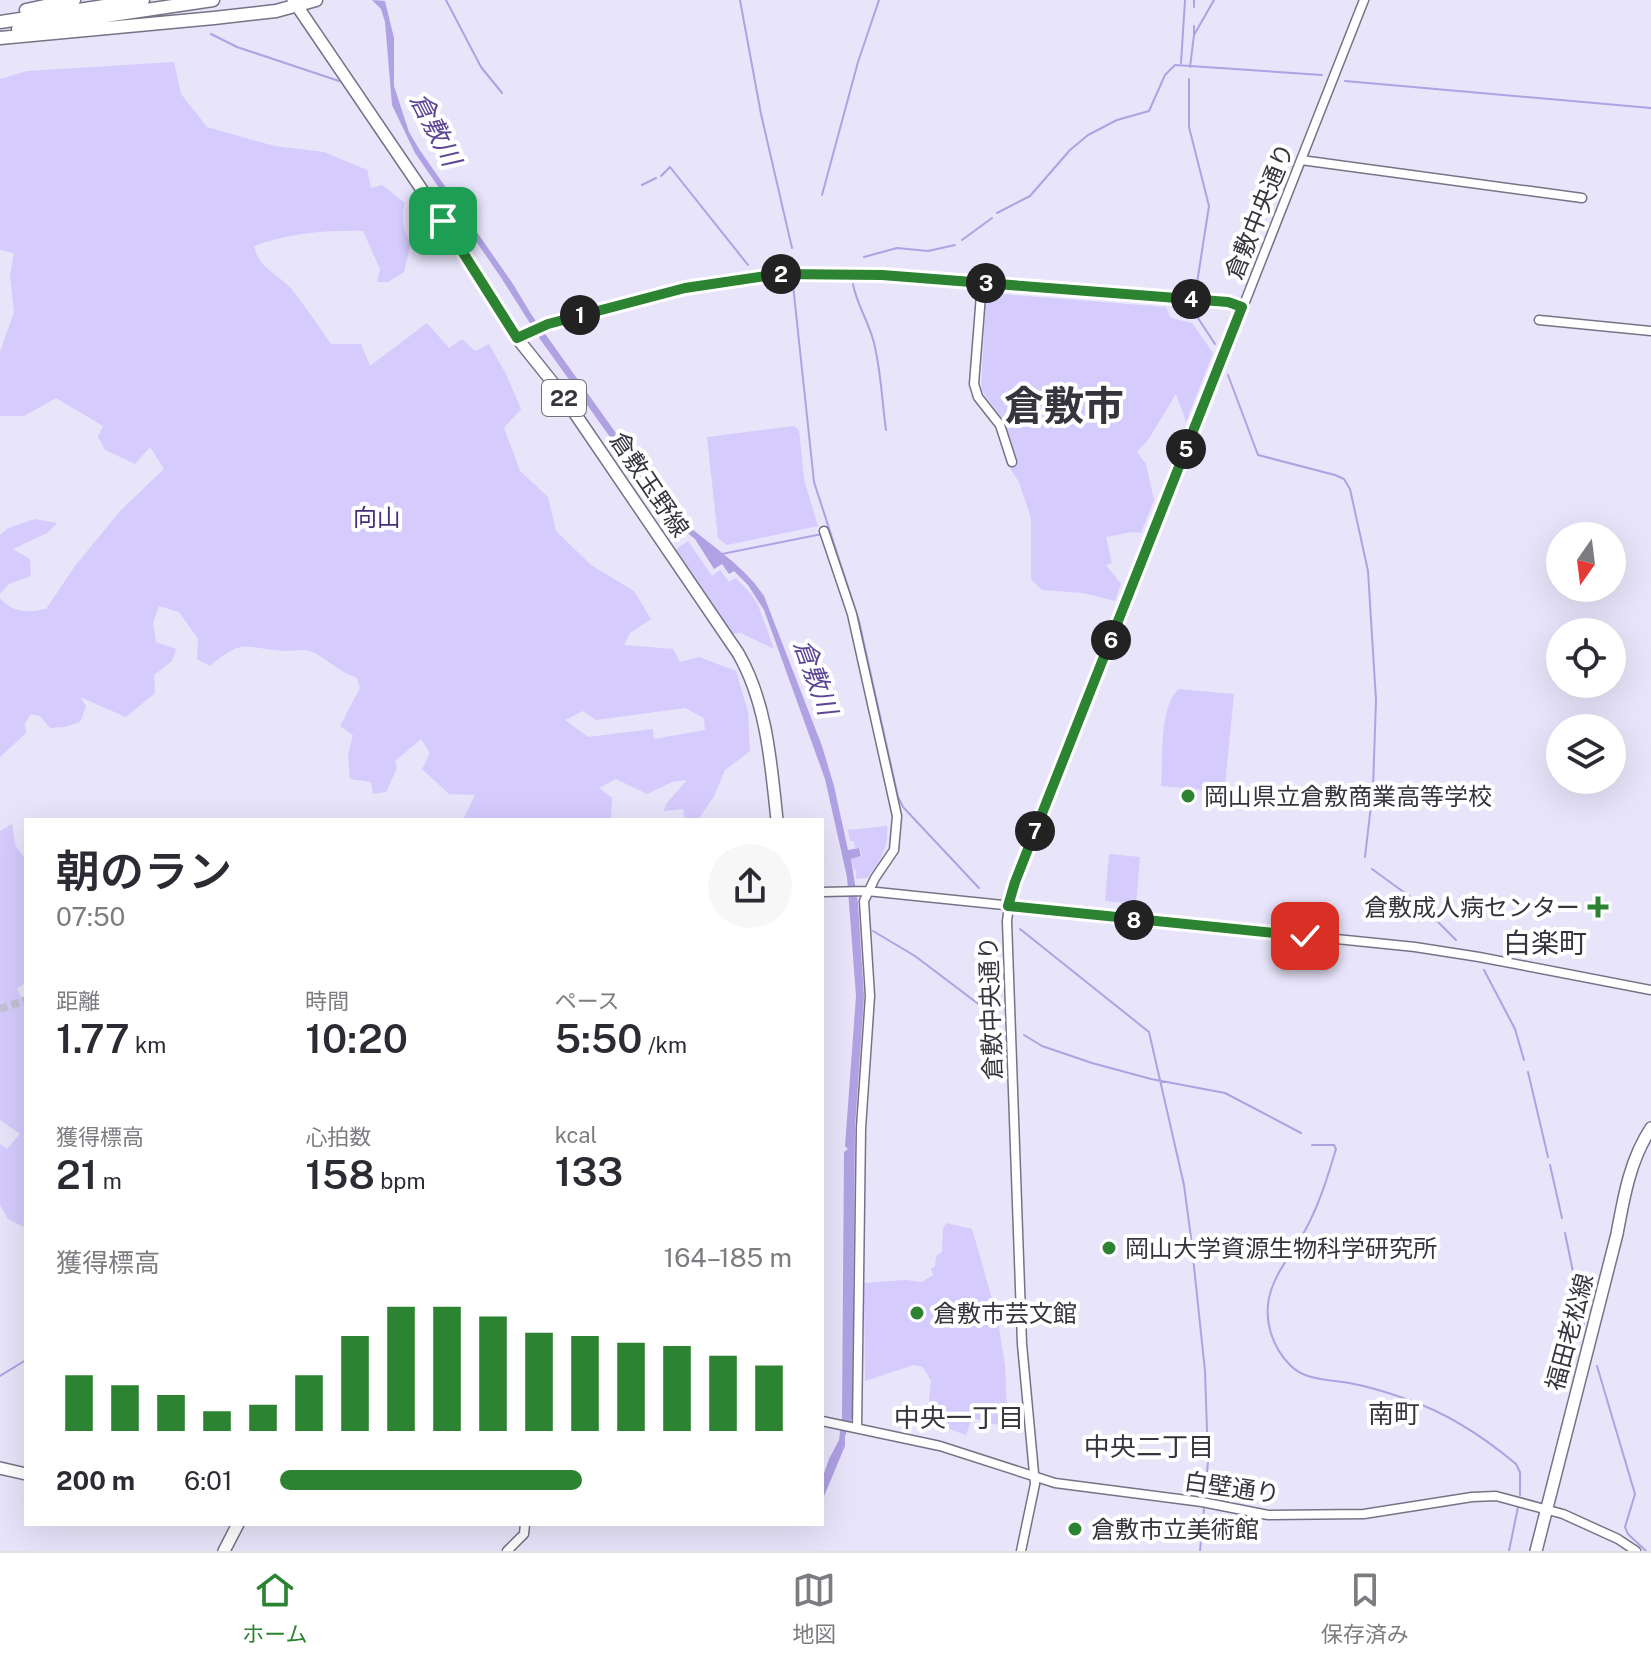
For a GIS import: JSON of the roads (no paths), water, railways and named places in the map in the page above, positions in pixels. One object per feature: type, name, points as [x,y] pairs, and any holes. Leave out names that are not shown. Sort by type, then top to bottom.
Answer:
[{"type":"highway","points":[[0,19],[74,0]]},
{"type":"highway","points":[[0,19],[143,0]]},
{"type":"highway","points":[[0,35],[213,0]]},
{"type":"highway","points":[[0,35],[214,18],[316,0]]},
{"type":"main road","name":"倉敷玉野線","points":[[295,3],[521,335],[537,366],[561,393],[742,659],[762,714],[777,818]]},
{"type":"main road","name":"福田老松線","points":[[1536,1551],[1626,1188],[1638,1149],[1651,1128]]},
{"type":"main road","points":[[0,1468],[24,1474]]},
{"type":"main road","points":[[224,1551],[233,1526]]},
{"type":"street","name":"倉敷中央通り","points":[[1021,1551],[1035,1477],[1022,1344],[1008,906],[1364,0]]},
{"type":"street","points":[[1301,160],[1582,198]]},
{"type":"street","points":[[521,335],[548,324],[685,288],[755,276],[810,272],[982,282],[1228,302],[1242,307]]},
{"type":"street","points":[[982,282],[974,384],[978,397],[1000,425],[1012,462]]},
{"type":"street","points":[[1539,320],[1651,331]]},
{"type":"street","points":[[825,534],[852,614],[897,816],[894,850],[867,891],[864,906],[870,996],[861,1128],[849,1426]]},
{"type":"street","points":[[824,892],[867,891],[1415,947],[1651,990]]},
{"type":"street","name":"白壁通り","points":[[824,1421],[940,1446],[1055,1483],[1202,1502],[1276,1516],[1364,1514],[1496,1496],[1576,1519],[1636,1551]]},
{"type":"street","points":[[507,1551],[524,1534],[525,1526]]},
{"type":"waterway","points":[[446,0],[481,67],[502,93]]},
{"type":"waterway","points":[[740,0],[761,114],[792,248]]},
{"type":"waterway","points":[[822,195],[858,62],[879,0]]},
{"type":"waterway","points":[[1181,63],[1185,0]]},
{"type":"waterway","points":[[1194,0],[1194,7]]},
{"type":"waterway","points":[[1190,67],[1194,35],[1214,0]]},
{"type":"waterway","points":[[1194,26],[1194,34]]},
{"type":"waterway","points":[[211,34],[237,47],[339,81]]},
{"type":"waterway","points":[[997,213],[1030,196],[1070,150],[1088,135],[1117,120],[1149,111],[1165,75],[1175,65],[1322,75]]},
{"type":"waterway","points":[[1189,79],[1189,127],[1209,206],[1197,283]]},
{"type":"waterway","points":[[1345,81],[1651,108]]},
{"type":"waterway","points":[[661,176],[670,167],[748,265]]},
{"type":"waterway","points":[[642,185],[656,178]]},
{"type":"waterway","points":[[962,240],[992,218]]},
{"type":"waterway","points":[[864,257],[897,248],[928,251],[955,245]]},
{"type":"waterway","points":[[853,284],[874,343],[886,430]]},
{"type":"waterway","points":[[793,285],[814,482],[859,621],[898,797],[903,807],[979,888]]},
{"type":"waterway","points":[[1194,312],[1215,344]]},
{"type":"waterway","points":[[1228,375],[1258,455],[1335,475],[1344,479],[1350,489],[1368,571],[1376,700],[1373,788],[1365,857]]},
{"type":"waterway","points":[[722,554],[822,534]]},
{"type":"waterway","points":[[1372,869],[1416,901]]},
{"type":"waterway","points":[[1427,911],[1456,940]]},
{"type":"waterway","points":[[1020,929],[1149,1032],[1184,1185],[1191,1238],[1205,1371],[1208,1461],[1205,1497]]},
{"type":"waterway","points":[[873,931],[915,956],[997,1018]]},
{"type":"waterway","points":[[1484,970],[1515,1029],[1524,1060]]},
{"type":"waterway","points":[[1024,1035],[1042,1046],[1092,1063],[1151,1079],[1225,1093],[1301,1133]]},
{"type":"waterway","points":[[1528,1072],[1548,1157]]},
{"type":"waterway","points":[[1312,1145],[1334,1145],[1336,1149],[1312,1218],[1271,1290],[1268,1316],[1271,1334],[1279,1351],[1290,1365],[1304,1374],[1387,1392],[1421,1404],[1464,1427],[1516,1464],[1520,1472],[1520,1495]]},
{"type":"waterway","points":[[1550,1165],[1562,1218]]},
{"type":"waterway","points":[[1565,1233],[1584,1325]]},
{"type":"waterway","points":[[0,1376],[24,1361]]},
{"type":"waterway","points":[[1597,1366],[1635,1494],[1625,1527],[1646,1551]]},
{"type":"waterway","points":[[1509,1551],[1518,1507]]},
{"type":"waterway","points":[[1200,1551],[1204,1509]]},
{"type":"tunnel","points":[[0,1009],[24,1001]]},
{"type":"place","name":"岡山県立倉敷商業高等学校","points":[[1188,796]]},
{"type":"place","name":"倉敷成人病センター","points":[[1598,907]]},
{"type":"place","name":"岡山大学資源生物科学研究所","points":[[1109,1248]]},
{"type":"place","name":"倉敷市芸文館","points":[[917,1313]]},
{"type":"place","name":"倉敷市立美術館","points":[[1075,1529]]},
{"type":"district","name":"倉敷市","points":[[1064,405]]},
{"type":"district","name":"白楽町","points":[[1545,942]]},
{"type":"district","name":"南町","points":[[1394,1413]]},
{"type":"district","name":"中央一丁目","points":[[959,1417]]},
{"type":"district","name":"中央二丁目","points":[[1149,1446]]},
{"type":"water label","name":"倉敷川","points":[[436,129]]},
{"type":"water label","name":"倉敷川","points":[[816,677]]},
{"type":"park label","name":"向山","points":[[377,517]]}]
